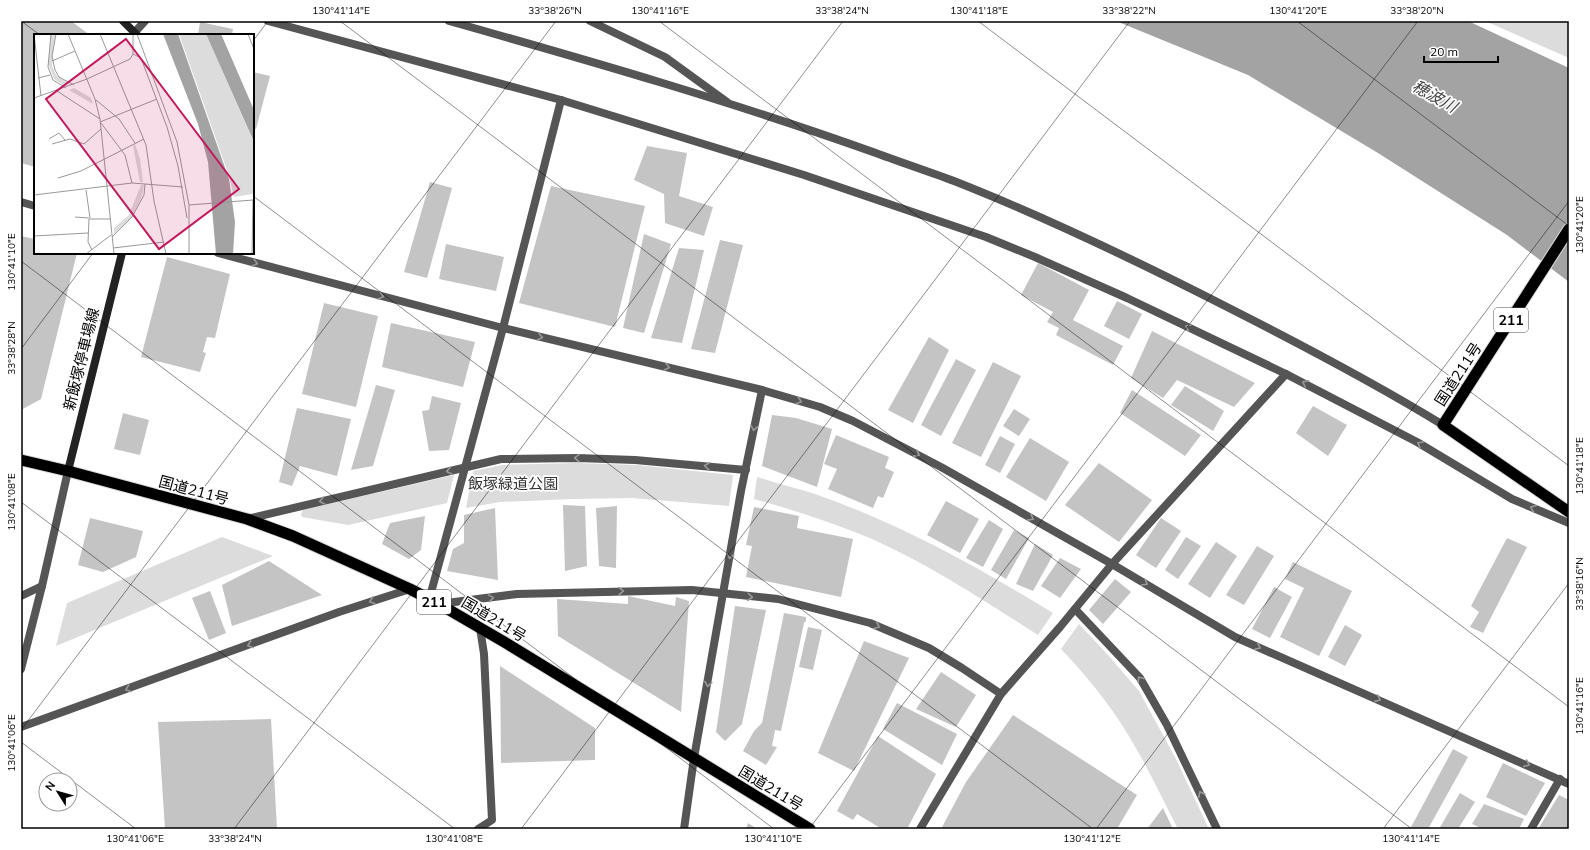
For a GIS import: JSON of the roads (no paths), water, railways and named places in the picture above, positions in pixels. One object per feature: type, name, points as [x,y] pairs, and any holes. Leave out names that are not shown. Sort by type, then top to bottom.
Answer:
[{"type":"highway","name":"国道211号","points":[[1569,230],[1443,425],[1569,512]]},
{"type":"highway","name":"国道211号","points":[[21,460],[247,519],[293,536],[410,589],[480,628],[810,829]]},
{"type":"main road","points":[[122,21],[136,33]]},
{"type":"main road","name":"新飯塚停車場線","points":[[68,472],[122,254]]},
{"type":"street","points":[[136,33],[145,21]]},
{"type":"street","points":[[268,21],[561,100],[804,175],[986,237],[1106,288],[1286,374],[1417,442],[1512,499],[1569,522]]},
{"type":"street","points":[[449,21],[574,56],[729,104],[817,132],[952,180],[1052,222],[1159,272],[1385,389],[1443,425]]},
{"type":"street","points":[[590,21],[665,57],[729,104]]},
{"type":"street","points":[[561,100],[466,467],[434,602],[525,594],[692,590],[778,599],[870,623],[929,648],[1000,694]]},
{"type":"street","points":[[21,202],[34,206]]},
{"type":"street","points":[[222,254],[502,328],[762,390],[820,408],[853,421],[942,467],[1112,564],[1235,637],[1569,784]]},
{"type":"street","points":[[920,829],[1000,694],[1075,609],[1112,564],[1286,374]]},
{"type":"street","points":[[684,829],[694,758],[762,390]]},
{"type":"street","points":[[247,519],[501,459],[577,458],[679,463],[746,470]]},
{"type":"street","points":[[21,669],[68,472]]},
{"type":"street","points":[[21,596],[42,586]]},
{"type":"street","points":[[21,727],[339,612],[410,589]]},
{"type":"street","points":[[1075,609],[1140,678],[1167,725],[1217,829]]},
{"type":"street","points":[[478,829],[492,820],[484,654],[480,628]]},
{"type":"street","points":[[1531,829],[1560,779]]},
{"type":"water","name":"穂波川","points":[[1116,21],[1468,21],[1569,68],[1569,282],[1507,235],[1378,153],[1248,75]]},
{"type":"park label","name":"飯塚緑道公園","points":[[513,483]]}]
